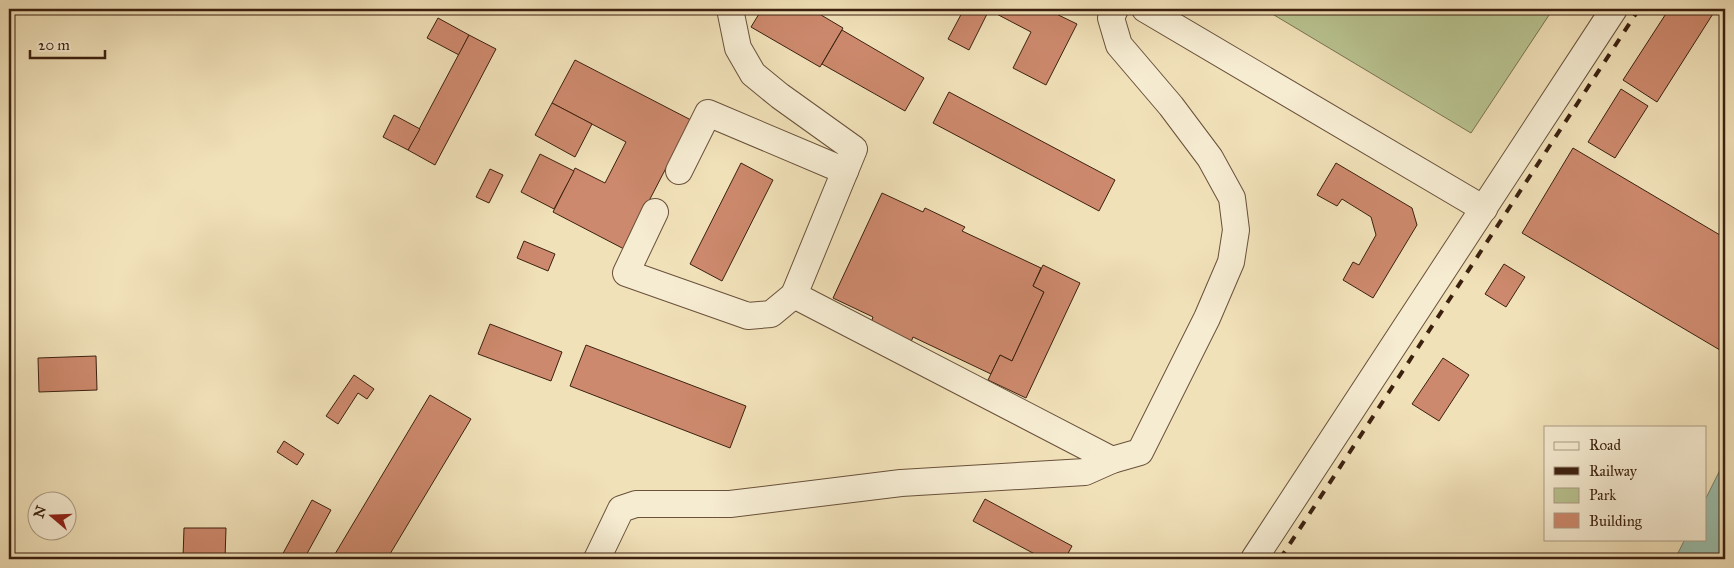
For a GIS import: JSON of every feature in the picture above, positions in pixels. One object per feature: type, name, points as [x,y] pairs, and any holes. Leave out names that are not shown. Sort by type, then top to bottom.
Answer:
[{"type":"street","points":[[655,212],[626,273],[748,316],[771,314],[794,295],[854,149],[780,96],[753,74],[738,48],[730,9]]},
{"type":"street","points":[[597,559],[621,509],[636,504],[730,504],[901,483],[1085,472],[1112,460],[1140,452],[1207,318],[1231,262],[1236,230],[1232,198],[1210,158],[1171,106],[1119,45],[1111,18],[1115,9]]},
{"type":"street","points":[[1145,9],[1484,209]]},
{"type":"street","points":[[1254,559],[1614,9]]},
{"type":"street","points":[[679,171],[708,112],[845,171]]},
{"type":"street","points":[[794,295],[1112,460]]},
{"type":"green space","points":[[1264,9],[1553,9],[1471,133]]},
{"type":"shaded area","points":[[1725,460],[1725,559],[1675,559],[1684,540],[1706,540],[1706,498]]},
{"type":"building","points":[[762,9],[811,9],[843,28],[820,67],[751,27]]},
{"type":"building","points":[[964,9],[1046,9],[1077,24],[1046,85],[1013,68],[1031,32],[989,10],[969,50],[948,39]]},
{"type":"building","points":[[1669,9],[1716,9],[1657,102],[1623,80]]},
{"type":"building","points":[[438,18],[469,35],[459,55],[427,38]]},
{"type":"building","points":[[842,30],[924,78],[905,111],[822,64]]},
{"type":"building","points":[[469,35],[496,49],[435,165],[408,150]]},
{"type":"building","points":[[575,60],[691,120],[624,249],[553,212],[575,168],[605,183],[626,142],[552,103]]},
{"type":"building","points":[[1621,89],[1648,106],[1615,158],[1588,142]]},
{"type":"building","points":[[949,92],[1115,180],[1099,211],[933,123]]},
{"type":"building","points":[[552,103],[592,124],[575,157],[535,135]]},
{"type":"building","points":[[394,115],[420,129],[408,150],[383,137]]},
{"type":"building","points":[[1573,148],[1725,238],[1725,353],[1522,233]]},
{"type":"building","points":[[540,154],[574,171],[554,209],[521,192]]},
{"type":"building","points":[[741,163],[773,180],[722,281],[690,264]]},
{"type":"building","points":[[1336,163],[1412,208],[1417,225],[1373,298],[1343,280],[1353,262],[1359,265],[1376,235],[1371,217],[1342,199],[1337,206],[1317,195]]},
{"type":"building","points":[[490,169],[503,175],[489,203],[476,197]]},
{"type":"building","points":[[882,193],[923,212],[925,208],[965,227],[962,231],[1041,268],[1033,286],[1044,292],[1012,361],[1000,355],[991,374],[913,337],[911,342],[871,323],[873,317],[833,298]]},
{"type":"building","points":[[524,241],[555,254],[548,271],[517,258]]},
{"type":"building","points":[[1504,264],[1525,277],[1506,307],[1485,294]]},
{"type":"building","points":[[1043,265],[1080,283],[1026,398],[988,380],[1000,355],[1012,361],[1044,292],[1033,286]]},
{"type":"building","points":[[490,324],[562,352],[551,381],[478,354]]},
{"type":"building","points":[[586,345],[746,406],[730,448],[570,386]]},
{"type":"building","points":[[96,356],[97,390],[39,392],[38,358]]},
{"type":"building","points":[[1443,358],[1469,375],[1439,421],[1412,404]]},
{"type":"building","points":[[354,375],[374,389],[367,399],[358,393],[338,424],[326,416]]},
{"type":"building","points":[[430,395],[471,419],[387,559],[332,559]]},
{"type":"building","points":[[284,441],[304,454],[297,465],[277,452]]},
{"type":"building","points":[[985,499],[1072,546],[1065,559],[1044,559],[973,521]]},
{"type":"building","points":[[312,500],[331,510],[304,559],[280,559]]},
{"type":"building","points":[[184,528],[226,528],[225,559],[183,558]]},
{"type":"railway","points":[[1280,559],[1639,9]]}]
